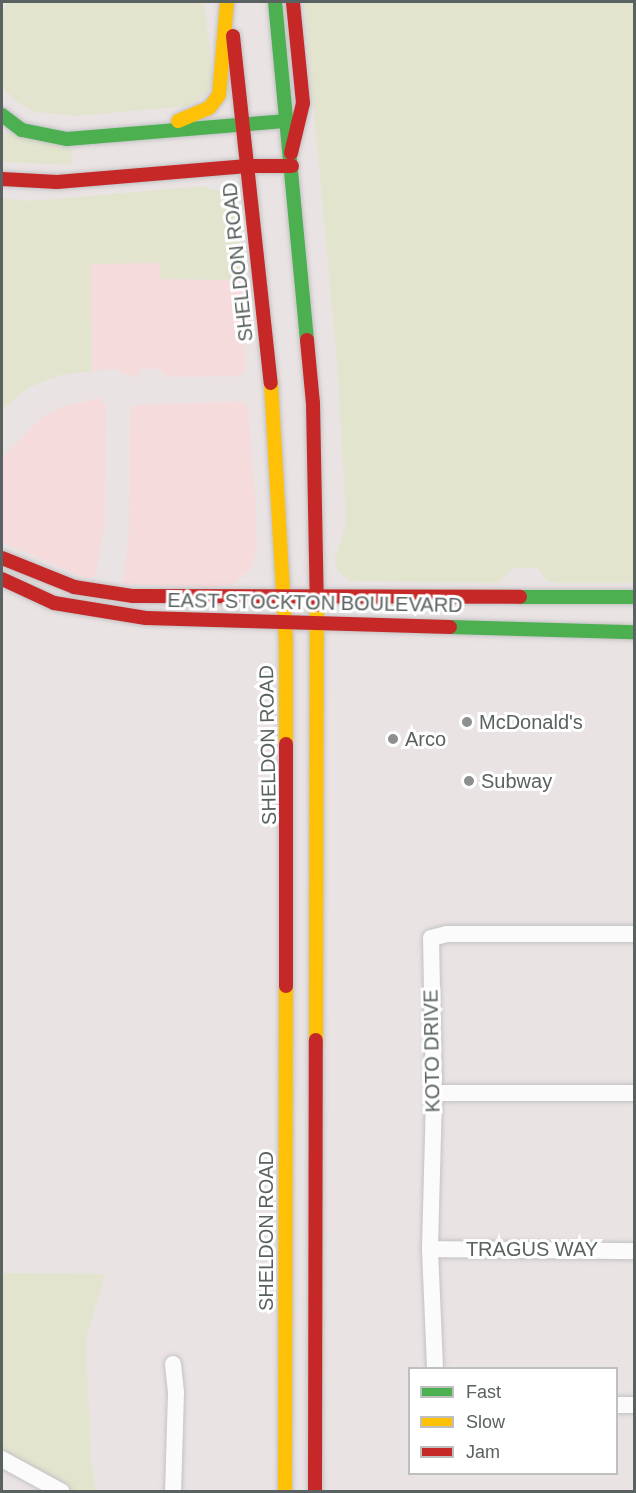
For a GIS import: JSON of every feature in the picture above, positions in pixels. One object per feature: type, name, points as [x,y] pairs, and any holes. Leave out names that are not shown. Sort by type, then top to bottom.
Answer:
[{"type":"main road","name":"SHELDON ROAD","points":[[228,2],[272,388],[284,596],[288,731],[285,1491]]},
{"type":"main road","points":[[153,131],[209,108],[219,95],[228,2]]},
{"type":"main road","points":[[275,2],[313,403],[318,596],[315,1491]]},
{"type":"main road","points":[[291,159],[303,103],[293,2]]},
{"type":"main road","points":[[2,115],[22,130],[67,140],[242,123],[287,121]]},
{"type":"main road","points":[[2,179],[57,183],[247,166],[291,159]]},
{"type":"main road","name":"EAST STOCKTON BOULEVARD","points":[[2,558],[74,587],[106,594],[167,598],[634,597]]},
{"type":"main road","name":"EAST STOCKTON BOULEVARD","points":[[2,579],[54,603],[95,612],[285,623],[423,624],[634,632]]},
{"type":"main road","points":[[423,624],[458,614],[556,614],[567,598]]},
{"type":"street","name":"KOTO DRIVE","points":[[435,1367],[430,1249],[434,1093],[431,938],[447,934],[634,934]]},
{"type":"street","points":[[434,1093],[634,1093]]},
{"type":"street","name":"TRAGUS WAY","points":[[430,1249],[634,1251]]},
{"type":"street","points":[[173,1364],[176,1403],[173,1491]]},
{"type":"street","points":[[618,1405],[634,1405]]},
{"type":"street","points":[[2,1459],[62,1491]]},
{"type":"shaded area","points":[[90,263],[160,263],[160,279],[243,280],[245,371],[241,376],[169,377],[158,369],[141,369],[137,377],[122,374],[117,369],[92,371]]},
{"type":"shaded area","points":[[100,398],[106,405],[105,522],[96,574],[88,579],[2,542],[2,458],[42,417],[63,406]]},
{"type":"shaded area","points":[[242,401],[248,406],[255,496],[257,549],[251,568],[234,584],[214,587],[123,584],[129,532],[130,412],[134,405]]},
{"type":"green space","points":[[8,2],[204,2],[213,75],[208,93],[188,106],[76,116],[35,112],[17,102],[2,87],[2,14]]},
{"type":"green space","points":[[304,2],[634,2],[634,583],[556,583],[547,581],[538,568],[513,568],[499,583],[350,581],[337,570],[335,559],[346,523],[338,374]]},
{"type":"green space","points":[[2,132],[71,148],[72,165],[2,162]]},
{"type":"green space","points":[[202,186],[226,193],[234,203],[243,280],[160,279],[160,263],[91,264],[92,371],[60,375],[28,388],[2,410],[2,198],[31,201]]},
{"type":"green space","points":[[2,1273],[105,1274],[86,1340],[91,1459],[96,1491],[69,1491],[2,1453]]},
{"type":"traffic: fast","points":[[275,2],[307,340]]},
{"type":"traffic: fast","points":[[2,115],[22,130],[67,139],[287,121]]},
{"type":"traffic: fast","points":[[520,597],[634,597]]},
{"type":"traffic: fast","points":[[450,627],[634,632]]},
{"type":"traffic: slow","points":[[178,121],[209,108],[219,95],[227,2]]},
{"type":"traffic: slow","points":[[271,383],[286,645],[286,744]]},
{"type":"traffic: slow","points":[[316,1040],[317,605]]},
{"type":"traffic: slow","points":[[285,1492],[286,986]]},
{"type":"traffic: jam","points":[[291,153],[303,103],[293,2]]},
{"type":"traffic: jam","points":[[233,36],[271,383]]},
{"type":"traffic: jam","points":[[2,179],[57,182],[247,166],[292,166]]},
{"type":"traffic: jam","points":[[307,340],[313,403],[317,605]]},
{"type":"traffic: jam","points":[[2,558],[74,587],[133,596],[520,597]]},
{"type":"traffic: jam","points":[[2,579],[54,603],[146,618],[450,627]]},
{"type":"traffic: jam","points":[[286,744],[286,986]]},
{"type":"traffic: jam","points":[[315,1492],[316,1040]]},
{"type":"place","name":"McDonald's","points":[[467,722]]},
{"type":"place","name":"Arco","points":[[393,739]]},
{"type":"place","name":"Subway","points":[[469,781]]}]
